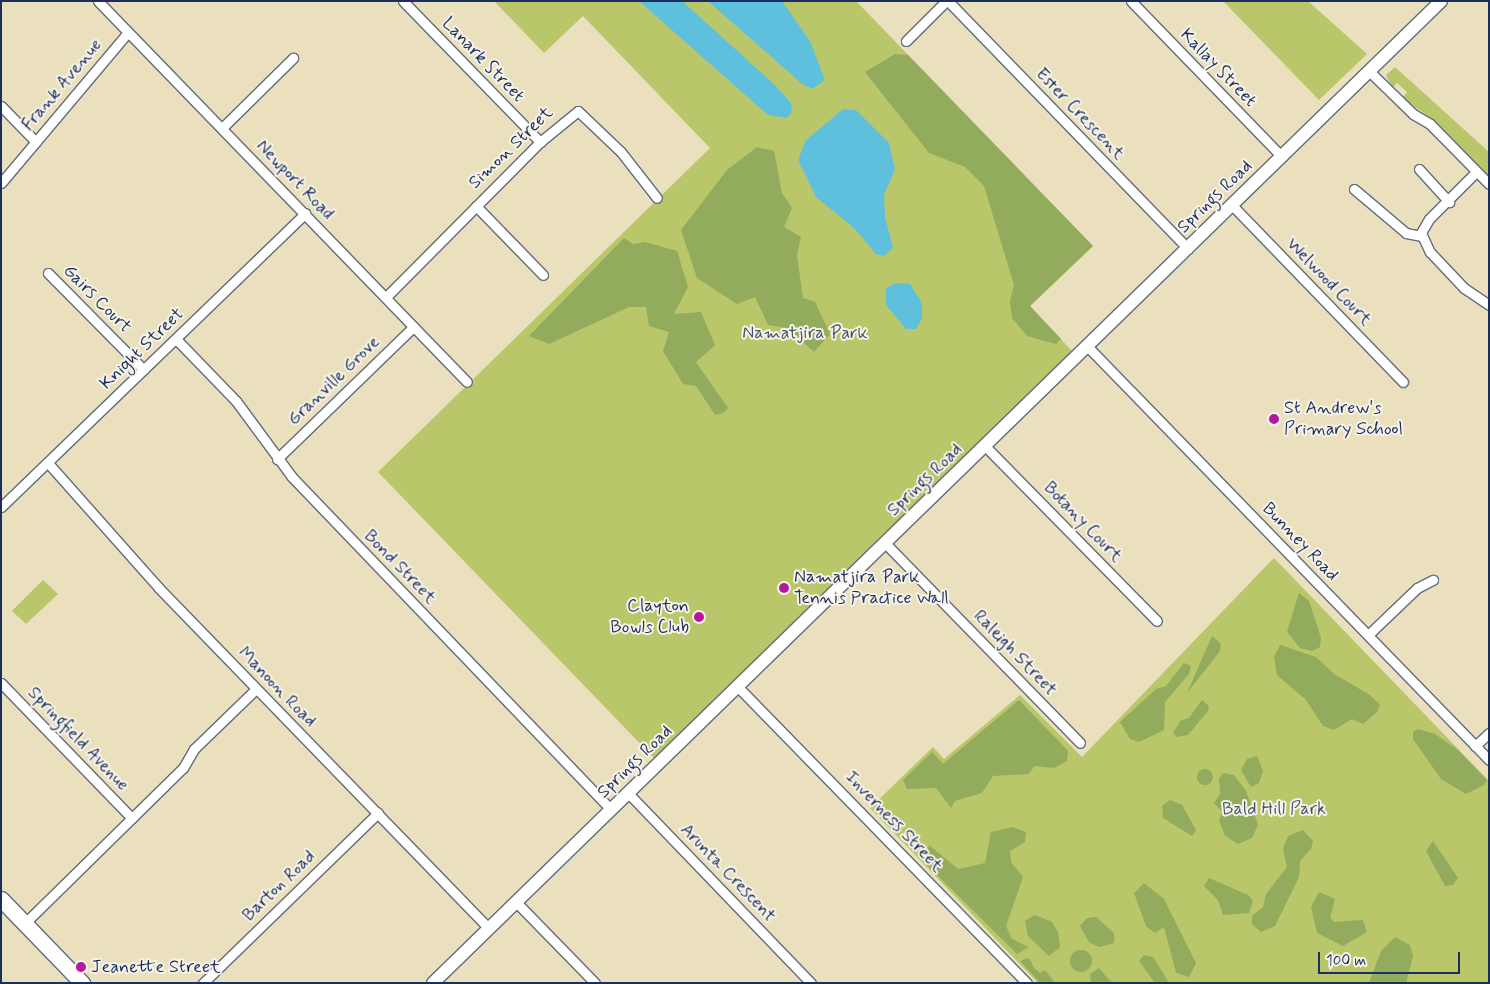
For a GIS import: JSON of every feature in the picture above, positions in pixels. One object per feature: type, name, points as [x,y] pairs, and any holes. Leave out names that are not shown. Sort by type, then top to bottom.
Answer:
[{"type":"main road","name":"Springs Road","points":[[433,983],[1441,1]]},
{"type":"main road","points":[[3,906],[25,923],[82,983]]},
{"type":"street","name":"Newport Road","points":[[98,1],[467,382]]},
{"type":"street","name":"Lanark Street","points":[[403,1],[540,142]]},
{"type":"street","points":[[906,40],[947,1]]},
{"type":"street","name":"Ester Crescent","points":[[947,1],[1188,249]]},
{"type":"street","name":"Kallay Street","points":[[1131,1],[1282,157]]},
{"type":"street","name":"Frank Avenue","points":[[1,183],[128,32]]},
{"type":"street","points":[[222,128],[293,58]]},
{"type":"street","points":[[1369,71],[1489,184]]},
{"type":"street","points":[[1,106],[36,142]]},
{"type":"street","name":"Simon Street","points":[[386,297],[568,115],[585,113],[657,198]]},
{"type":"street","points":[[1419,170],[1449,202]]},
{"type":"street","points":[[1476,172],[1449,202],[1429,219],[1422,236],[1430,252],[1466,290],[1489,305]]},
{"type":"street","points":[[1354,189],[1406,233],[1422,236]]},
{"type":"street","name":"Welwood Court","points":[[1232,205],[1403,382]]},
{"type":"street","points":[[476,206],[543,275]]},
{"type":"street","name":"Knight Street","points":[[1,507],[304,213]]},
{"type":"street","name":"Gairs Court","points":[[48,273],[144,370]]},
{"type":"street","name":"Granville Grove","points":[[277,459],[413,326]]},
{"type":"street","name":"Bond Street","points":[[176,339],[236,400],[277,459],[611,810]]},
{"type":"street","name":"Bunney Road","points":[[1088,346],[1489,760]]},
{"type":"street","name":"Botany Court","points":[[985,446],[1157,621]]},
{"type":"street","name":"Manoon Road","points":[[48,463],[256,689],[489,928]]},
{"type":"street","name":"Raleigh Street","points":[[886,543],[1080,743]]},
{"type":"street","points":[[1368,635],[1417,588],[1433,580]]},
{"type":"street","name":"Springfield Avenue","points":[[1,683],[132,818]]},
{"type":"street","name":"Inverness Street","points":[[737,686],[1027,983]]},
{"type":"street","points":[[25,923],[132,818],[256,689]]},
{"type":"street","points":[[1475,746],[1489,733]]},
{"type":"street","name":"Arunta Crescent","points":[[628,793],[805,981]]},
{"type":"street","name":"Barton Road","points":[[203,983],[378,813]]},
{"type":"street","points":[[516,902],[595,983]]},
{"type":"green space","name":"Namatjira Park","points":[[494,1],[856,1],[1093,246],[1030,306],[1072,351],[654,758],[378,472],[710,148],[583,16],[544,53]]},
{"type":"green space","points":[[1223,1],[1308,1],[1367,54],[1319,100]]},
{"type":"green space","points":[[895,54],[908,55],[1093,246],[1030,306],[1061,339],[1056,344],[1027,336],[1012,318],[1010,301],[1014,285],[984,186],[965,167],[929,153],[865,72]]},
{"type":"green space","points":[[1395,67],[1489,152],[1489,177],[1434,120],[1402,98],[1407,92],[1397,83],[1392,89],[1386,75]]},
{"type":"green space","points":[[757,147],[774,151],[782,193],[792,208],[784,227],[801,237],[797,255],[803,298],[815,302],[830,334],[814,352],[787,328],[768,325],[755,297],[737,304],[697,278],[681,230],[727,170]]},
{"type":"green space","points":[[624,238],[633,244],[645,242],[677,251],[688,287],[674,314],[701,312],[715,345],[696,362],[728,408],[723,413],[715,415],[696,386],[683,384],[663,351],[669,332],[649,326],[646,307],[629,307],[549,344],[529,336]]},
{"type":"green space","name":"Bald Hill Park","points":[[1274,558],[1489,781],[1489,983],[1038,983],[870,808],[933,747],[944,759],[1020,695],[1082,757]]},
{"type":"green space","points":[[43,580],[58,594],[26,624],[12,611]]},
{"type":"green space","points":[[1299,593],[1309,601],[1321,638],[1320,647],[1312,651],[1300,648],[1287,632]]},
{"type":"green space","points":[[1212,636],[1221,644],[1220,651],[1187,693]]},
{"type":"green space","points":[[1280,645],[1316,657],[1334,674],[1370,695],[1380,705],[1377,712],[1363,724],[1352,719],[1334,730],[1323,726],[1306,700],[1277,675],[1274,657]]},
{"type":"green space","points":[[1184,663],[1191,666],[1189,674],[1165,702],[1164,730],[1139,742],[1130,739],[1120,722],[1156,689],[1166,686]]},
{"type":"green space","points":[[1019,700],[1068,751],[1067,761],[1054,768],[1035,766],[1028,774],[993,776],[982,793],[955,801],[951,808],[936,788],[907,789],[903,780],[932,752],[943,764]]},
{"type":"green space","points":[[1202,700],[1209,706],[1208,711],[1188,735],[1177,737],[1173,733],[1180,721],[1189,718]]},
{"type":"green space","points":[[1418,729],[1435,734],[1458,750],[1487,780],[1484,785],[1466,794],[1441,779],[1413,739],[1413,732]]},
{"type":"green space","points":[[1257,756],[1263,771],[1259,783],[1251,787],[1241,770],[1247,759]]},
{"type":"green space","points":[[1202,769],[1208,769],[1213,774],[1211,783],[1202,785],[1197,780],[1197,774]]},
{"type":"green space","points":[[1224,773],[1234,775],[1246,791],[1258,825],[1252,838],[1238,844],[1225,836],[1219,821],[1222,812],[1214,803],[1220,794],[1219,778]]},
{"type":"green space","points":[[1170,800],[1182,805],[1196,830],[1192,836],[1163,818],[1162,806]]},
{"type":"green space","points":[[1013,827],[1026,832],[1025,842],[1010,851],[1011,862],[1023,877],[1006,926],[1012,939],[1029,947],[1017,954],[924,862],[929,845],[958,869],[985,863],[991,832]]},
{"type":"green space","points":[[1303,830],[1313,841],[1311,849],[1300,861],[1299,877],[1275,926],[1261,932],[1252,924],[1252,916],[1263,907],[1266,894],[1287,867],[1283,849],[1288,836]]},
{"type":"green space","points":[[1433,841],[1458,878],[1453,885],[1445,886],[1426,851]]},
{"type":"green space","points":[[1209,878],[1248,895],[1253,901],[1249,913],[1223,915],[1218,900],[1204,886]]},
{"type":"green space","points":[[1144,883],[1164,899],[1196,963],[1189,977],[1176,973],[1164,927],[1155,933],[1146,926],[1134,893]]},
{"type":"green space","points":[[1319,892],[1335,899],[1330,918],[1334,922],[1363,920],[1367,932],[1343,946],[1317,933],[1311,907]]},
{"type":"green space","points":[[1035,915],[1052,922],[1058,932],[1060,947],[1049,956],[1028,936],[1025,921]]},
{"type":"green space","points":[[1096,917],[1114,933],[1114,943],[1099,947],[1089,942],[1080,926],[1087,918]]},
{"type":"green space","points":[[1395,937],[1410,945],[1413,956],[1406,983],[1369,983],[1381,951]]},
{"type":"green space","points":[[1081,950],[1089,953],[1092,961],[1089,969],[1081,972],[1073,969],[1070,961],[1073,953]]},
{"type":"green space","points":[[1144,955],[1153,957],[1169,983],[1155,983],[1139,961]]},
{"type":"green space","points":[[1029,958],[1034,968],[1040,973],[1045,970],[1055,983],[1040,983],[1020,961]]},
{"type":"green space","points":[[1099,968],[1110,981],[1115,983],[1091,983],[1090,974]]},
{"type":"water","points":[[639,1],[682,1],[775,85],[791,103],[792,112],[787,118],[768,115]]},
{"type":"water","points":[[708,1],[782,1],[810,41],[825,80],[812,89],[801,83]]},
{"type":"water","points":[[843,109],[856,110],[889,143],[895,170],[884,194],[885,217],[893,248],[884,256],[876,254],[854,228],[816,197],[798,160],[806,140]]},
{"type":"water","points":[[896,283],[910,284],[922,303],[922,318],[916,329],[906,329],[886,305],[886,288]]},
{"type":"place","name":"St Andrew's Primary School","points":[[1274,419]]},
{"type":"place","name":"Namatjira Park Tennis Practice Wall","points":[[784,588]]},
{"type":"place","name":"Clayton Bowls Club","points":[[699,617]]},
{"type":"place","name":"Jeanette Street","points":[[81,967]]}]
